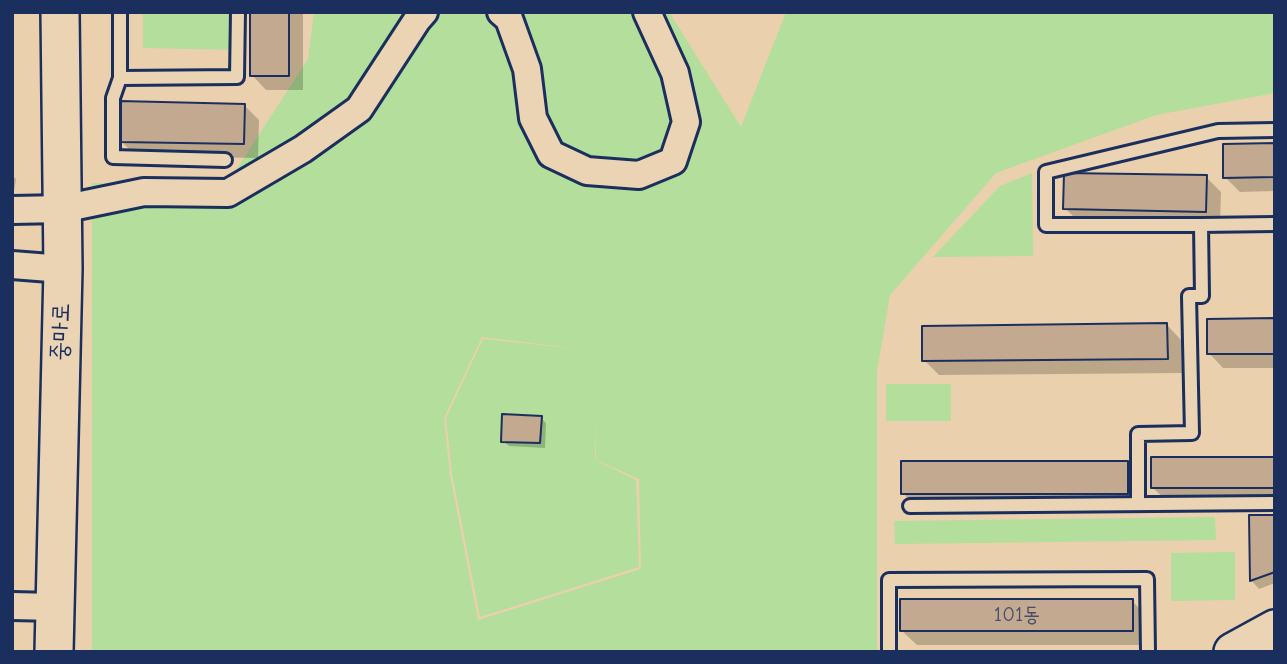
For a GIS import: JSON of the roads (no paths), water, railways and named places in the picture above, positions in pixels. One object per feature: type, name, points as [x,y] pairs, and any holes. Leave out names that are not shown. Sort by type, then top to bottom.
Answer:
[{"type":"main road","name":"중마로","points":[[54,652],[63,269],[60,12]]},
{"type":"main road","points":[[1233,652],[1275,629]]},
{"type":"street","points":[[12,210],[62,208],[144,192],[228,193],[303,149],[359,109],[416,20],[424,12]]},
{"type":"street","points":[[500,12],[509,19],[527,69],[533,118],[551,154],[587,171],[639,175],[673,161],[686,122],[675,74],[647,12]]},
{"type":"street","points":[[12,265],[63,269]]},
{"type":"street","points":[[12,606],[54,607]]},
{"type":"lane","points":[[120,12],[120,78],[113,98],[113,156],[225,159]]},
{"type":"lane","points":[[120,78],[237,77],[238,12]]},
{"type":"lane","points":[[1275,130],[1218,131],[1046,172],[1046,225],[1275,224]]},
{"type":"lane","points":[[1138,504],[1138,434],[1192,433],[1189,296],[1202,296],[1201,225]]},
{"type":"lane","points":[[910,506],[1275,503]]},
{"type":"lane","points":[[889,652],[889,580],[1147,579],[1148,652]]}]
